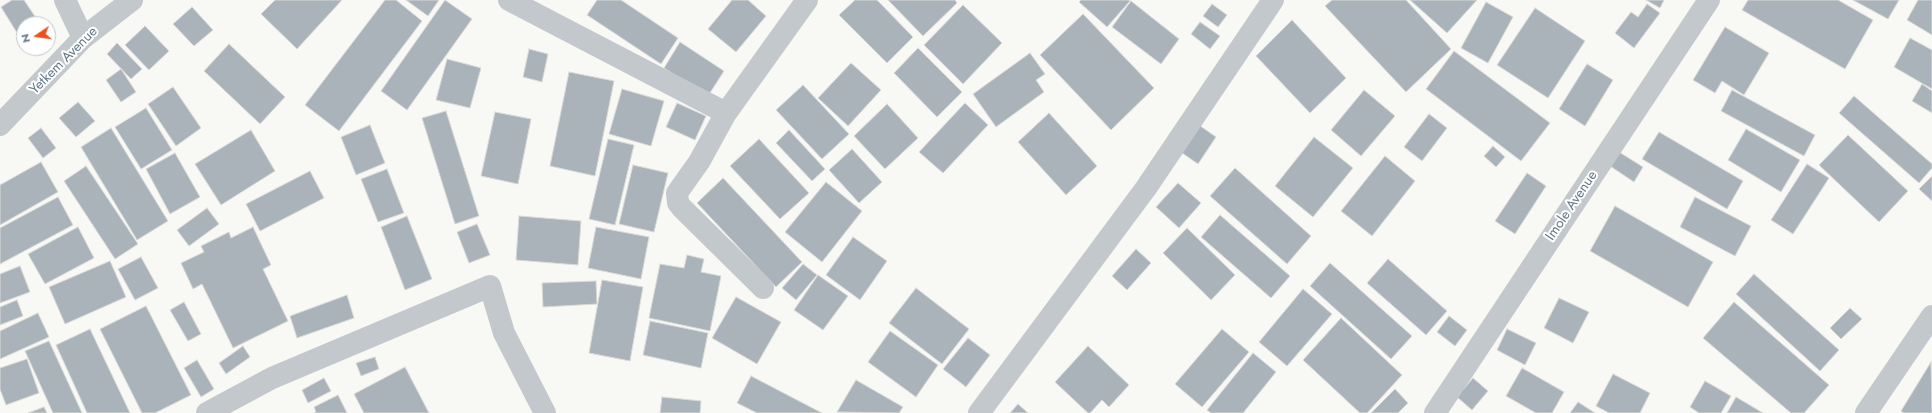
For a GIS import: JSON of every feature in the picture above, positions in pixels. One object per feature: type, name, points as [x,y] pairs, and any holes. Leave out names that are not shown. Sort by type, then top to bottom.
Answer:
[{"type":"street","points":[[65,0],[83,38]]},
{"type":"street","name":"Yetkem Avenue","points":[[0,125],[83,38],[132,0]]},
{"type":"street","points":[[509,0],[726,113]]},
{"type":"street","points":[[763,288],[678,202],[677,193],[699,162],[726,113],[807,0]]},
{"type":"street","points":[[979,413],[1146,188],[1273,0]]},
{"type":"street","name":"Imole Avenue","points":[[1435,413],[1709,0]]},
{"type":"street","points":[[207,413],[272,378],[490,286],[504,333],[545,413]]},
{"type":"street","points":[[1866,413],[1932,316]]},
{"type":"building","points":[[12,0],[24,0],[35,16],[16,16],[16,31],[1,7]]},
{"type":"building","points":[[275,0],[342,0],[297,49],[261,14]]},
{"type":"building","points":[[385,0],[396,0],[422,21],[339,131],[305,105]]},
{"type":"building","points":[[406,0],[439,0],[428,16]]},
{"type":"building","points":[[445,0],[472,19],[407,110],[381,91]]},
{"type":"building","points":[[597,0],[621,0],[678,38],[661,64],[587,15]]},
{"type":"building","points":[[732,0],[748,0],[766,16],[736,52],[708,29]]},
{"type":"building","points":[[855,0],[877,0],[913,37],[887,63],[839,15]]},
{"type":"building","points":[[888,0],[955,0],[957,3],[923,36]]},
{"type":"building","points":[[1081,0],[1130,1],[1107,27],[1079,2]]},
{"type":"building","points":[[1332,0],[1406,0],[1451,49],[1406,92],[1325,6]]},
{"type":"building","points":[[1410,0],[1477,0],[1447,33]]},
{"type":"building","points":[[1646,0],[1664,0],[1660,8]]},
{"type":"building","points":[[1748,0],[1838,0],[1873,20],[1845,69],[1742,10]]},
{"type":"building","points":[[1853,0],[1899,0],[1888,19]]},
{"type":"building","points":[[1918,0],[1932,0],[1932,35],[1907,20]]},
{"type":"building","points":[[1131,1],[1179,39],[1161,64],[1112,27]]},
{"type":"building","points":[[1486,2],[1513,17],[1488,63],[1461,48]]},
{"type":"building","points":[[1212,4],[1227,15],[1218,27],[1203,16]]},
{"type":"building","points":[[1647,4],[1660,13],[1634,48],[1615,33],[1631,12],[1638,17]]},
{"type":"building","points":[[963,5],[1002,43],[963,84],[924,45]]},
{"type":"building","points":[[192,7],[213,30],[194,46],[173,24]]},
{"type":"building","points":[[1535,8],[1585,41],[1548,98],[1497,65]]},
{"type":"building","points":[[1083,14],[1154,88],[1111,130],[1040,55]]},
{"type":"building","points":[[1292,20],[1346,78],[1310,113],[1256,56]]},
{"type":"building","points":[[1200,22],[1220,36],[1210,49],[1191,34]]},
{"type":"building","points":[[145,26],[169,51],[149,70],[125,45]]},
{"type":"building","points":[[1725,27],[1769,53],[1744,95],[1722,81],[1715,93],[1693,80]]},
{"type":"building","points":[[1910,38],[1932,50],[1932,89],[1894,67]]},
{"type":"building","points":[[680,42],[724,71],[708,96],[664,68]]},
{"type":"building","points":[[117,43],[142,69],[131,79],[107,54]]},
{"type":"building","points":[[229,44],[285,97],[260,124],[204,71]]},
{"type":"building","points":[[918,48],[962,92],[937,117],[894,73]]},
{"type":"building","points":[[529,49],[548,54],[542,82],[523,77]]},
{"type":"building","points":[[1454,51],[1550,123],[1521,161],[1426,89]]},
{"type":"building","points":[[1030,53],[1045,74],[1036,80],[1044,92],[996,127],[973,94]]},
{"type":"building","points":[[447,59],[481,68],[470,108],[436,100]]},
{"type":"building","points":[[851,63],[881,90],[848,126],[818,98]]},
{"type":"building","points":[[1587,64],[1613,80],[1585,126],[1559,109]]},
{"type":"building","points":[[121,69],[136,92],[121,102],[106,80]]},
{"type":"building","points":[[569,72],[614,81],[595,176],[550,166]]},
{"type":"building","points":[[1922,84],[1932,91],[1932,113],[1912,101]]},
{"type":"building","points":[[803,85],[849,134],[822,159],[776,110]]},
{"type":"building","points":[[173,87],[201,128],[176,146],[148,104]]},
{"type":"building","points":[[622,89],[664,101],[651,146],[609,134]]},
{"type":"building","points":[[1364,90],[1395,116],[1361,156],[1331,130]]},
{"type":"building","points":[[1732,90],[1815,135],[1804,156],[1721,111]]},
{"type":"building","points":[[1854,96],[1932,164],[1932,168],[1919,183],[1839,113]]},
{"type":"building","points":[[78,102],[95,121],[76,137],[59,118]]},
{"type":"building","points":[[677,103],[706,116],[695,140],[666,127]]},
{"type":"building","points":[[965,103],[988,125],[943,173],[919,152]]},
{"type":"building","points":[[887,104],[918,138],[885,169],[854,136]]},
{"type":"building","points":[[146,108],[172,150],[141,169],[115,127]]},
{"type":"building","points":[[446,111],[479,216],[455,224],[422,118]]},
{"type":"building","points":[[495,112],[531,119],[518,184],[481,176]]},
{"type":"building","points":[[1049,113],[1097,166],[1066,195],[1018,142]]},
{"type":"building","points":[[1429,114],[1447,128],[1422,161],[1404,147]]},
{"type":"building","points":[[1196,123],[1216,137],[1198,164],[1178,150]]},
{"type":"building","points":[[370,125],[385,163],[356,175],[341,137]]},
{"type":"building","points":[[41,128],[56,148],[43,158],[28,138]]},
{"type":"building","points":[[111,128],[168,221],[137,240],[81,147]]},
{"type":"building","points":[[1746,129],[1800,160],[1781,192],[1728,160]]},
{"type":"building","points":[[251,130],[275,171],[221,205],[195,164]]},
{"type":"building","points":[[789,130],[825,169],[812,181],[776,143]]},
{"type":"building","points":[[1659,132],[1743,181],[1727,209],[1642,159]]},
{"type":"building","points":[[1848,135],[1908,191],[1879,222],[1819,165]]},
{"type":"building","points":[[1314,137],[1353,168],[1313,217],[1275,186]]},
{"type":"building","points":[[608,139],[634,145],[615,225],[589,219]]},
{"type":"building","points":[[759,139],[809,193],[780,219],[730,166]]},
{"type":"building","points":[[1493,146],[1505,157],[1496,167],[1484,156]]},
{"type":"building","points":[[852,149],[882,182],[859,203],[829,170]]},
{"type":"building","points":[[1619,152],[1643,167],[1634,182],[1610,166]]},
{"type":"building","points":[[175,153],[200,197],[170,214],[146,169]]},
{"type":"building","points":[[1385,156],[1415,181],[1372,236],[1341,211]]},
{"type":"building","points":[[41,162],[58,192],[0,225],[0,185]]},
{"type":"building","points":[[1807,164],[1829,178],[1793,234],[1771,220]]},
{"type":"building","points":[[633,165],[668,173],[654,232],[619,224]]},
{"type":"building","points":[[86,166],[138,244],[115,259],[64,181]]},
{"type":"building","points":[[1235,168],[1311,236],[1287,264],[1210,196]]},
{"type":"building","points":[[387,169],[404,213],[378,222],[361,179]]},
{"type":"building","points":[[310,171],[324,198],[260,231],[246,204]]},
{"type":"building","points":[[1527,173],[1546,186],[1515,234],[1495,221]]},
{"type":"building","points":[[1932,176],[1932,201],[1919,189]]},
{"type":"building","points":[[723,178],[802,262],[776,287],[697,203]]},
{"type":"building","points":[[826,182],[862,211],[822,262],[785,232]]},
{"type":"building","points":[[1178,183],[1201,203],[1179,228],[1156,207]]},
{"type":"building","points":[[58,197],[73,225],[0,264],[0,228]]},
{"type":"building","points":[[1695,197],[1751,226],[1735,256],[1680,227]]},
{"type":"building","points":[[1615,206],[1713,262],[1688,307],[1590,251]]},
{"type":"building","points":[[207,208],[219,224],[189,246],[177,230]]},
{"type":"building","points":[[1220,215],[1290,276],[1271,298],[1201,237]]},
{"type":"building","points":[[407,216],[432,279],[405,290],[381,227]]},
{"type":"building","points":[[519,216],[581,221],[578,265],[516,260]]},
{"type":"building","points":[[477,224],[490,255],[469,263],[457,232]]},
{"type":"building","points":[[78,227],[94,258],[45,284],[28,254]]},
{"type":"building","points":[[253,227],[271,265],[263,269],[288,321],[233,348],[202,284],[193,289],[181,263],[204,252],[201,246],[229,232],[231,238]]},
{"type":"building","points":[[596,227],[649,237],[641,279],[588,268]]},
{"type":"building","points":[[1187,228],[1235,275],[1211,300],[1163,253]]},
{"type":"building","points":[[853,237],[887,261],[860,300],[826,275]]},
{"type":"building","points":[[1136,249],[1151,263],[1127,290],[1112,276]]},
{"type":"building","points":[[687,255],[704,259],[701,272],[721,276],[710,331],[649,318],[660,264],[684,268]]},
{"type":"building","points":[[141,257],[158,288],[135,300],[118,269]]},
{"type":"building","points":[[1388,259],[1447,311],[1426,335],[1367,283]]},
{"type":"building","points":[[110,261],[126,297],[65,324],[49,287]]},
{"type":"building","points":[[1330,263],[1412,336],[1391,359],[1310,286]]},
{"type":"building","points":[[803,264],[817,275],[796,300],[782,288]]},
{"type":"building","points":[[20,266],[30,292],[0,303],[0,274]]},
{"type":"building","points":[[1754,274],[1839,350],[1820,371],[1736,294]]},
{"type":"building","points":[[818,275],[848,296],[823,330],[794,310]]},
{"type":"building","points":[[602,280],[643,287],[630,361],[589,353]]},
{"type":"building","points":[[596,281],[597,304],[543,307],[542,283]]},
{"type":"building","points":[[916,288],[969,329],[942,364],[889,323]]},
{"type":"building","points":[[1303,289],[1332,314],[1287,366],[1259,342]]},
{"type":"building","points":[[347,295],[354,318],[297,338],[290,316]]},
{"type":"building","points":[[736,297],[781,322],[757,364],[712,338]]},
{"type":"building","points":[[1559,298],[1589,312],[1573,343],[1544,328]]},
{"type":"building","points":[[17,300],[23,316],[0,325],[0,307]]},
{"type":"building","points":[[184,302],[201,334],[188,341],[170,310]]},
{"type":"building","points":[[1734,302],[1829,385],[1804,413],[1791,413],[1703,338]]},
{"type":"building","points":[[146,306],[191,395],[155,413],[142,413],[100,329]]},
{"type":"building","points":[[1850,308],[1862,319],[1841,339],[1830,328]]},
{"type":"building","points":[[38,313],[49,337],[0,359],[0,331]]},
{"type":"building","points":[[1449,316],[1467,330],[1455,346],[1437,332]]},
{"type":"building","points":[[1341,318],[1402,375],[1367,413],[1360,413],[1303,360]]},
{"type":"building","points":[[650,321],[708,333],[701,368],[643,355]]},
{"type":"building","points":[[90,329],[130,413],[87,413],[56,345]]},
{"type":"building","points":[[1222,329],[1249,352],[1202,407],[1175,384]]},
{"type":"building","points":[[1507,329],[1536,343],[1525,365],[1497,350]]},
{"type":"building","points":[[890,331],[938,365],[916,397],[868,362]]},
{"type":"building","points":[[968,338],[990,355],[966,387],[943,369]]},
{"type":"building","points":[[49,341],[82,413],[53,413],[25,351]]},
{"type":"building","points":[[243,346],[250,357],[226,374],[219,363]]},
{"type":"building","points":[[1088,346],[1129,385],[1109,407],[1102,400],[1090,413],[1088,413],[1055,382]]},
{"type":"building","points":[[1253,353],[1276,372],[1243,413],[1211,413],[1207,410]]},
{"type":"building","points":[[375,357],[379,369],[361,376],[356,363]]},
{"type":"building","points":[[27,359],[39,393],[6,405],[0,389],[0,368]]},
{"type":"building","points":[[197,360],[214,389],[201,397],[184,368]]},
{"type":"building","points":[[1931,362],[1932,413],[1904,413],[1901,411]]},
{"type":"building","points":[[405,367],[429,413],[364,413],[354,394]]},
{"type":"building","points":[[1522,368],[1564,392],[1552,413],[1536,413],[1506,396]]},
{"type":"building","points":[[1613,374],[1650,393],[1640,413],[1609,413],[1596,406]]},
{"type":"building","points":[[751,376],[822,413],[757,413],[737,403]]},
{"type":"building","points":[[324,378],[331,391],[308,403],[302,390]]},
{"type":"building","points":[[1473,378],[1488,391],[1472,410],[1457,397]]},
{"type":"building","points":[[856,380],[903,407],[899,413],[837,412]]},
{"type":"building","points":[[1705,381],[1731,396],[1721,413],[1699,413],[1690,407]]},
{"type":"building","points":[[1395,389],[1408,403],[1398,413],[1371,413]]},
{"type":"building","points":[[338,395],[347,413],[314,413],[316,412],[314,407]]},
{"type":"building","points":[[662,397],[701,401],[700,413],[660,413]]},
{"type":"building","points":[[1736,397],[1763,413],[1727,413]]},
{"type":"building","points":[[1578,402],[1595,413],[1570,413]]},
{"type":"building","points":[[1018,404],[1028,413],[1010,413]]},
{"type":"building","points":[[44,407],[47,413],[28,413]]}]
